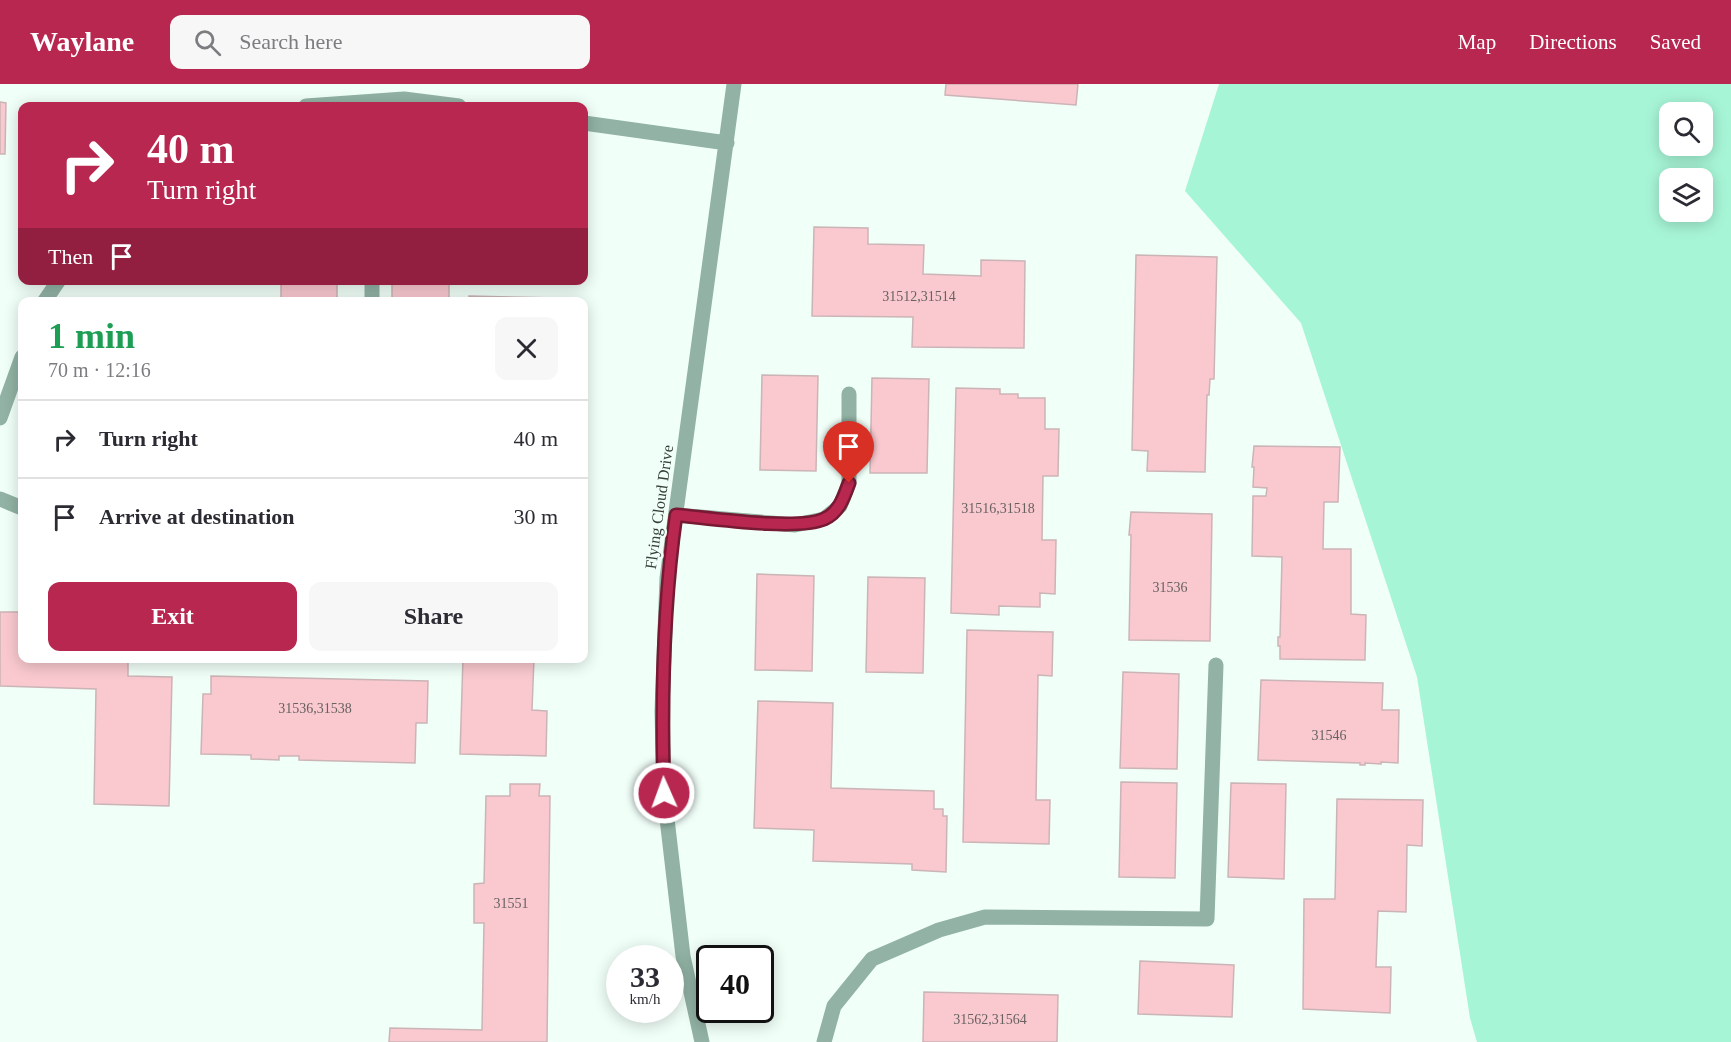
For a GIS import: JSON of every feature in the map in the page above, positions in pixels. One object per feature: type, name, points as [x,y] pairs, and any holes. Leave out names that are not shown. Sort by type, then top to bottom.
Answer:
[{"type":"street","name":"Flying Cloud Drive","points":[[702,1042],[683,956],[664,793],[662,700],[668,579],[734,84]]},
{"type":"street","points":[[362,102],[404,99],[428,102]]},
{"type":"street","points":[[588,124],[727,143]]},
{"type":"street","points":[[0,418],[18,368]]},
{"type":"street","points":[[676,515],[795,525],[824,519],[840,506],[849,483],[849,394]]},
{"type":"street","points":[[0,499],[18,506]]},
{"type":"street","points":[[824,1042],[834,1006],[872,958],[939,930],[985,917],[1207,919],[1216,665]]},
{"type":"green space","points":[[1219,84],[1731,84],[1731,1042],[1477,1042],[1470,1018],[1417,677],[1301,323],[1185,191]]},
{"type":"building","points":[[946,84],[1078,84],[1076,105],[945,95]]},
{"type":"building","points":[[0,102],[6,103],[5,154],[0,154]]},
{"type":"building","points":[[814,227],[868,228],[868,244],[924,245],[923,274],[981,276],[981,260],[1025,261],[1024,348],[912,347],[913,317],[812,316]]},
{"type":"building","points":[[1136,255],[1217,257],[1214,379],[1210,379],[1209,395],[1207,395],[1205,472],[1147,471],[1148,451],[1132,450]]},
{"type":"building","points":[[281,285],[337,285],[337,297],[281,297]]},
{"type":"building","points":[[392,285],[449,285],[449,297],[392,297]]},
{"type":"building","points":[[762,375],[818,376],[816,471],[760,470]]},
{"type":"building","points":[[872,378],[929,379],[927,473],[870,473]]},
{"type":"building","points":[[956,388],[1000,389],[1000,394],[1018,394],[1018,398],[1045,398],[1045,429],[1059,429],[1058,476],[1043,476],[1042,540],[1056,540],[1055,594],[1040,593],[1040,607],[999,606],[999,615],[951,613]]},
{"type":"building","points":[[1254,446],[1340,447],[1338,502],[1324,502],[1323,549],[1351,549],[1351,614],[1366,615],[1365,660],[1280,659],[1278,637],[1280,637],[1282,557],[1252,556],[1253,496],[1266,496],[1267,488],[1253,487]]},
{"type":"building","points":[[1131,512],[1212,514],[1210,641],[1129,640]]},
{"type":"building","points":[[757,574],[814,576],[812,671],[755,670]]},
{"type":"building","points":[[868,577],[925,578],[923,673],[866,672]]},
{"type":"building","points":[[0,612],[18,612],[18,663],[128,663],[128,676],[172,677],[169,806],[94,804],[96,689],[0,686]]},
{"type":"building","points":[[967,630],[1053,632],[1052,676],[1038,675],[1036,800],[1050,800],[1049,844],[963,842]]},
{"type":"building","points":[[463,663],[534,663],[532,710],[547,711],[546,756],[460,754]]},
{"type":"building","points":[[1123,672],[1179,674],[1177,769],[1120,768]]},
{"type":"building","points":[[211,676],[428,681],[427,723],[416,723],[415,763],[299,760],[299,756],[279,756],[279,760],[251,759],[251,755],[201,754],[203,694],[211,694]]},
{"type":"building","points":[[1261,680],[1383,683],[1382,710],[1399,710],[1398,763],[1381,762],[1381,764],[1360,765],[1360,763],[1258,760]]},
{"type":"building","points":[[758,701],[833,703],[831,788],[934,791],[934,809],[943,809],[943,816],[947,816],[946,872],[912,870],[912,864],[813,861],[814,830],[754,828]]},
{"type":"building","points":[[1121,782],[1177,783],[1175,878],[1119,877]]},
{"type":"building","points":[[1231,783],[1286,784],[1284,879],[1228,877]]},
{"type":"building","points":[[510,784],[540,784],[539,796],[550,796],[547,1042],[389,1042],[390,1028],[482,1030],[484,923],[474,923],[474,884],[484,883],[486,796],[510,796]]},
{"type":"building","points":[[1337,799],[1423,800],[1422,846],[1407,845],[1406,912],[1378,911],[1376,967],[1391,967],[1390,1013],[1303,1009],[1304,899],[1335,899]]},
{"type":"building","points":[[1140,961],[1234,965],[1232,1017],[1138,1014]]},
{"type":"building","points":[[924,992],[1058,995],[1057,1042],[923,1042]]},
{"type":"route","points":[[664,793],[662,711],[668,579],[676,515],[795,525],[824,519],[840,506],[849,483]]}]
